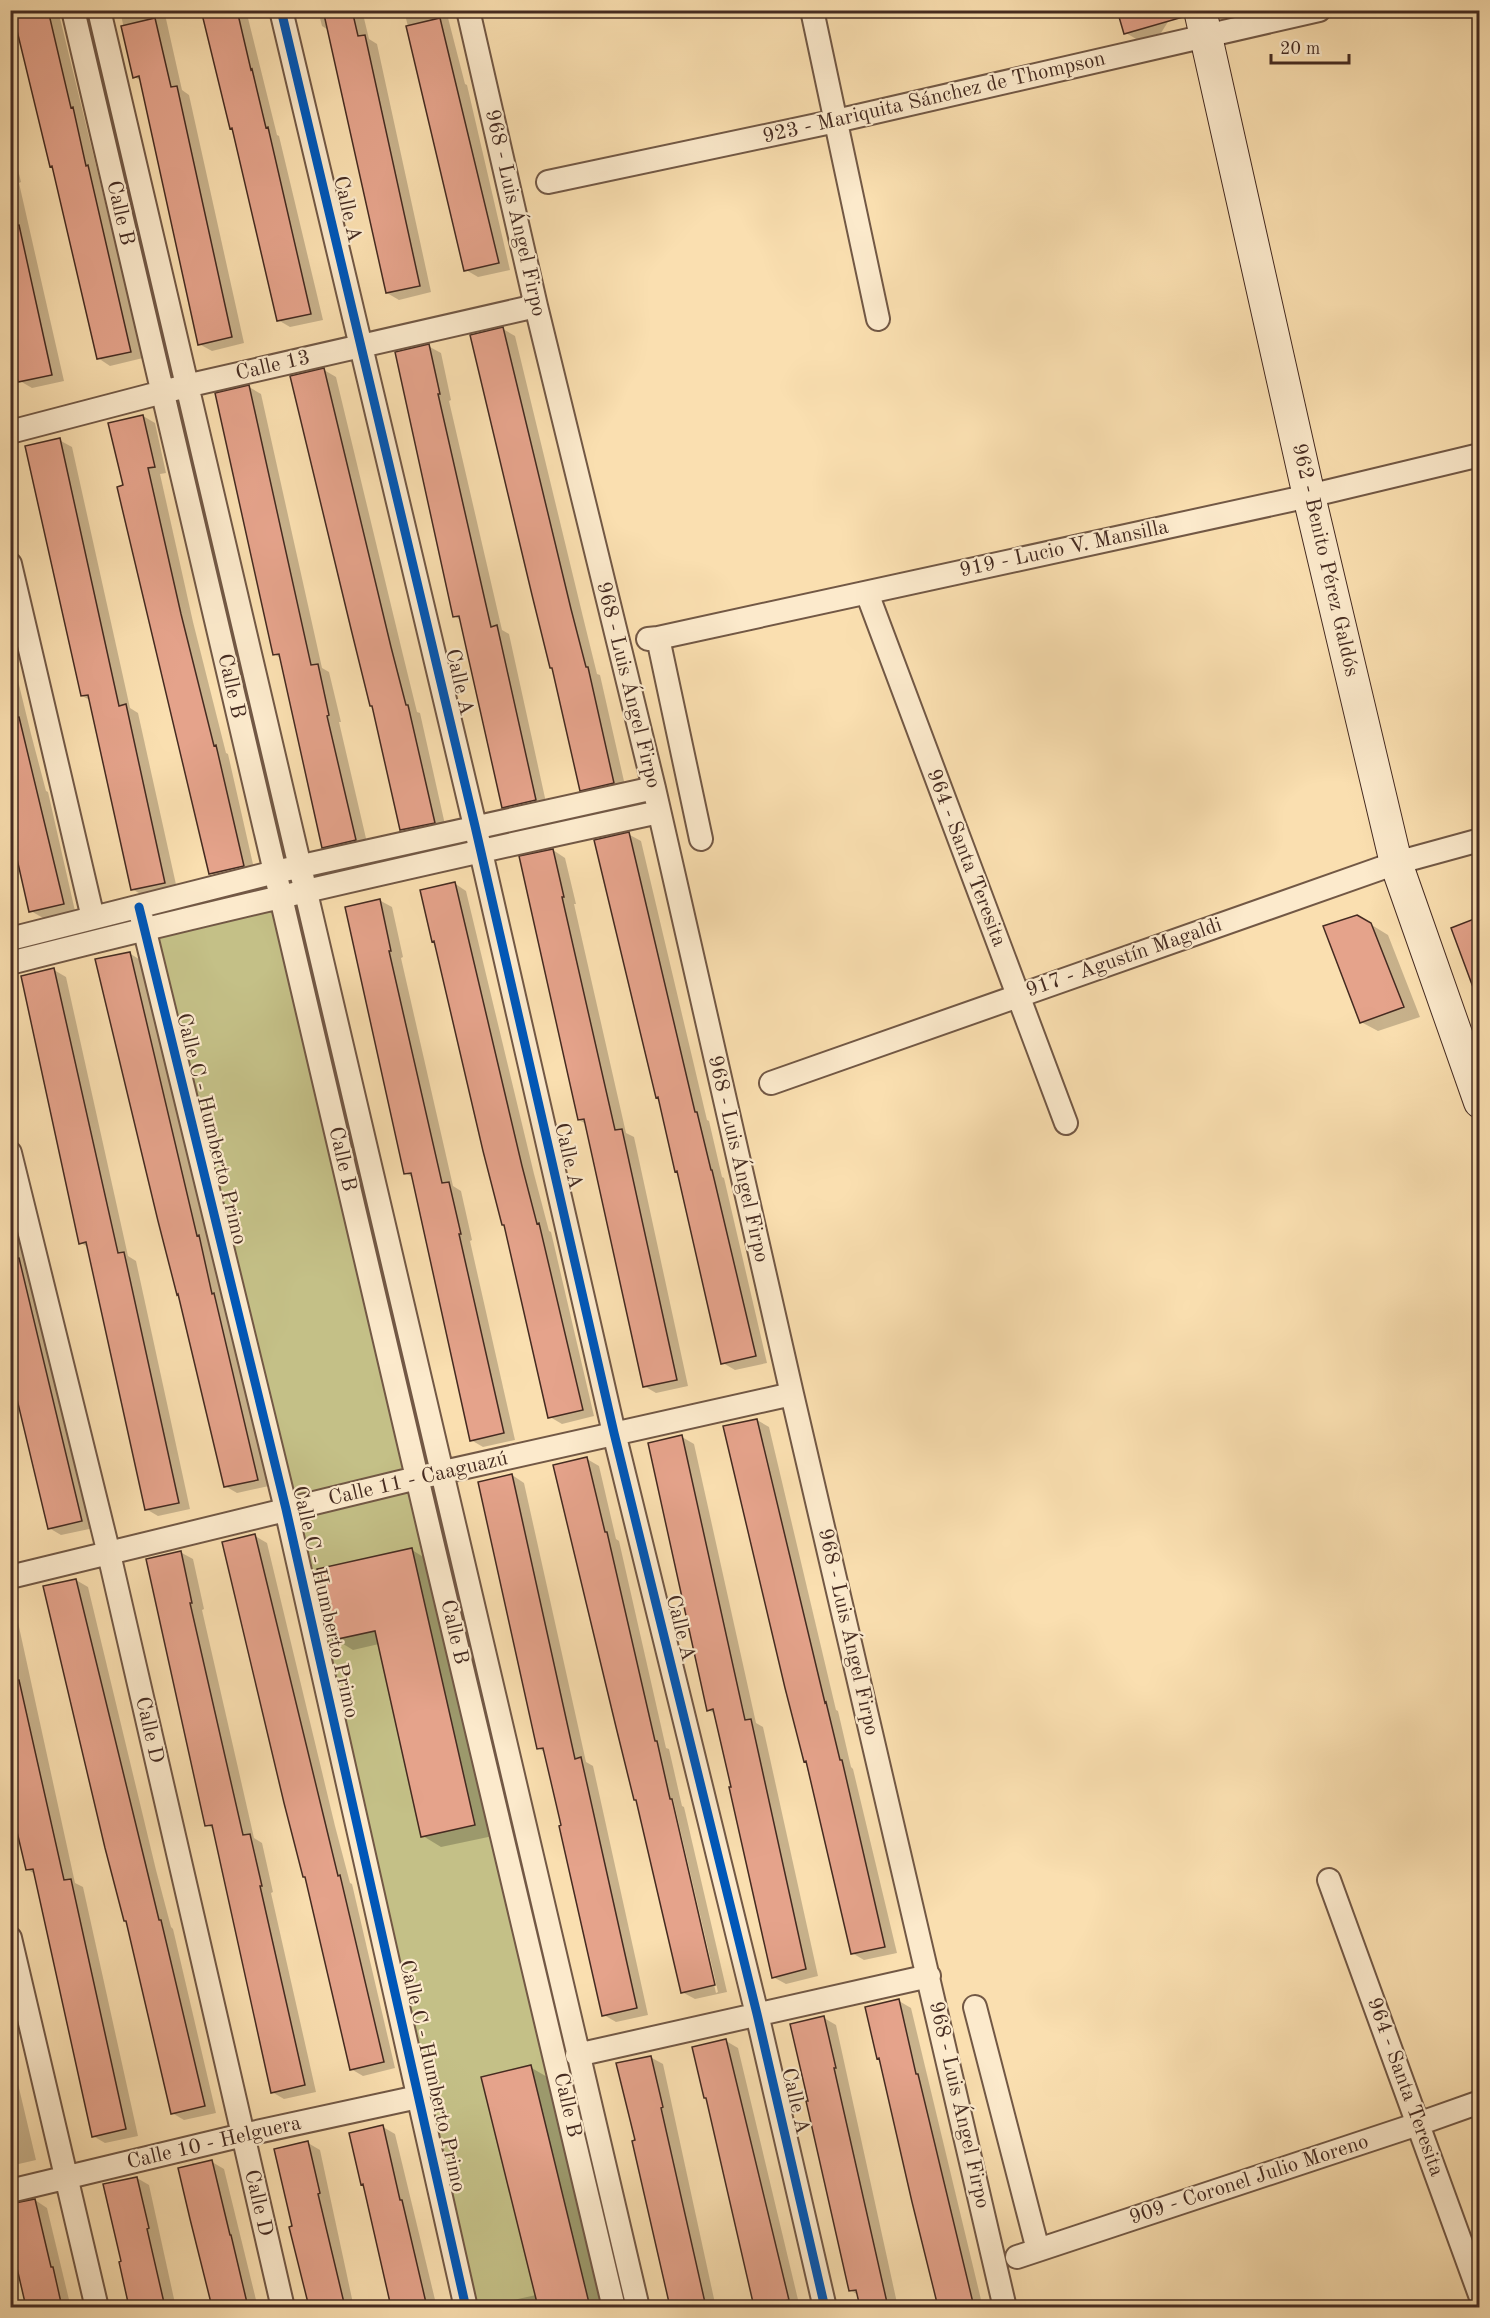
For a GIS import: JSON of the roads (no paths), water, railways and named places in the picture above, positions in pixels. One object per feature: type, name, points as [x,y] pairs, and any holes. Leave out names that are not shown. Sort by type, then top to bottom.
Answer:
[{"type":"main road","name":"962 - Benito Pérez Galdós","points":[[1203,23],[1309,496],[1396,863],[1479,1102]]},
{"type":"street","name":"Calle B","points":[[73,10],[281,898],[578,2055],[638,2307]]},
{"type":"street","name":"Calle B","points":[[99,10],[300,867],[428,1476],[614,2307]]},
{"type":"street","name":"Calle A","points":[[281,10],[475,826],[614,1432],[757,2014],[825,2307]]},
{"type":"street","name":"968 - Luis Ángel Firpo","points":[[468,10],[536,306],[654,788],[792,1394],[1005,2307]]},
{"type":"street","points":[[813,10],[878,319]]},
{"type":"street","name":"923 - Mariquita Sánchez de Thompson","points":[[548,182],[836,121],[1203,23],[1319,10]]},
{"type":"street","name":"Calle 13","points":[[10,432],[163,394],[186,386],[536,306]]},
{"type":"street","name":"919 - Lucio V. Mansilla","points":[[700,838],[653,638],[1309,496],[1479,455]]},
{"type":"street","points":[[10,564],[93,918]]},
{"type":"street","name":"964 - Santa Teresita","points":[[867,593],[1066,1123]]},
{"type":"street","points":[[10,939],[275,872],[654,788]]},
{"type":"street","points":[[10,963],[144,929],[658,812]]},
{"type":"street","name":"917 - Agustín Magaldi","points":[[771,1083],[1396,863],[1479,840]]},
{"type":"street","name":"Calle C - Humberto Primo","points":[[139,907],[286,1509],[466,2307]]},
{"type":"street","name":"Calle D","points":[[10,1153],[109,1554],[283,2307]]},
{"type":"street","name":"Calle 11 - Caaguazú","points":[[10,1577],[614,1432],[792,1394]]},
{"type":"street","name":"964 - Santa Teresita","points":[[1329,1880],[1479,2295]]},
{"type":"street","points":[[10,1938],[97,2307]]},
{"type":"street","points":[[578,2055],[929,1976]]},
{"type":"street","name":"909 - Coronel Julio Moreno","points":[[975,2007],[1028,2253],[1479,2102]]},
{"type":"street","name":"Calle 10 - Helguera","points":[[10,2191],[243,2135],[418,2097]]}]
